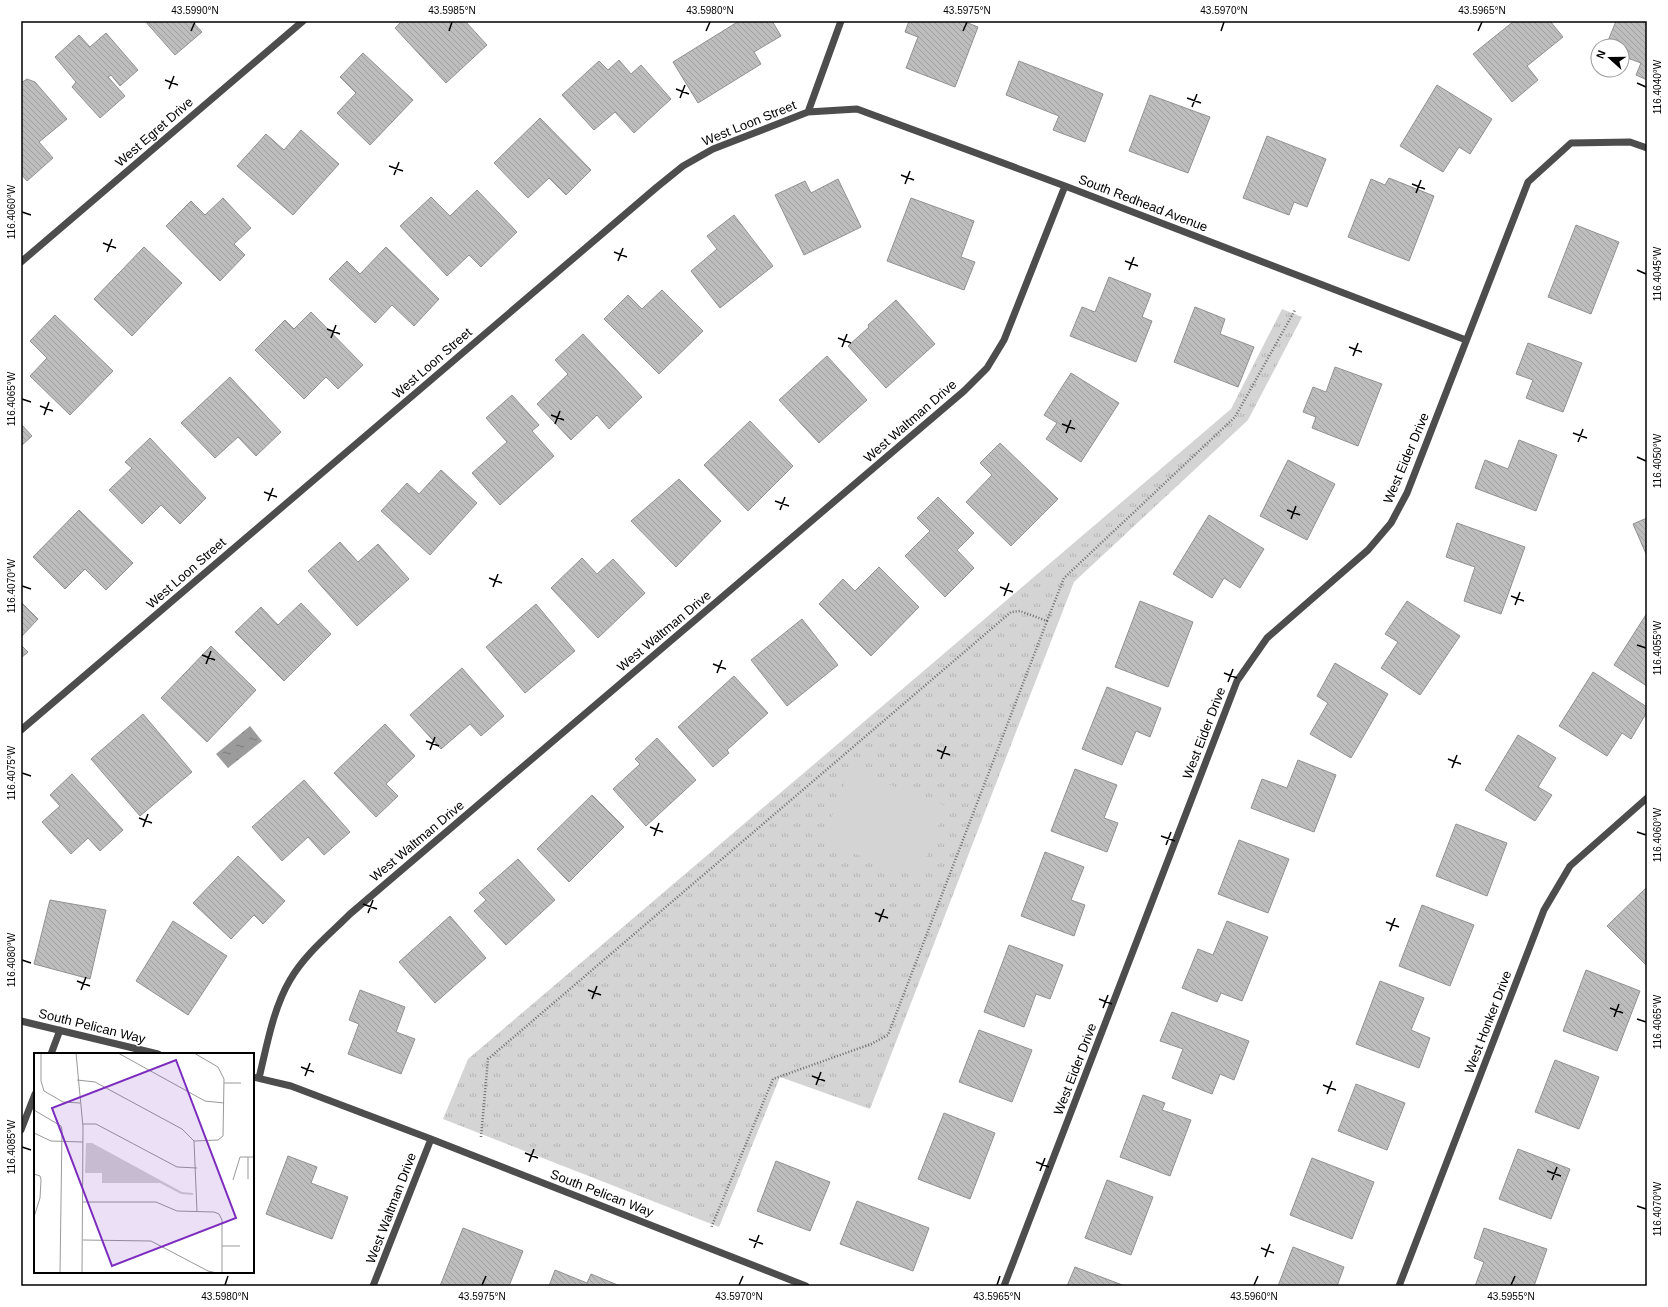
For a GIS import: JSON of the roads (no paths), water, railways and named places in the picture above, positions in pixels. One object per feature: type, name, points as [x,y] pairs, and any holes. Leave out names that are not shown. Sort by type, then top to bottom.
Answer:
[{"type":"street","name":"West Egret Drive","points":[[21,262],[303,21]]},
{"type":"street","name":"West Loon Street","points":[[21,730],[683,166],[712,150],[808,112],[841,21]]},
{"type":"street","name":"South Redhead Avenue","points":[[808,112],[857,109],[1064,186],[1466,340]]},
{"type":"street","name":"West Eider Drive","points":[[1004,1286],[1237,681],[1267,638],[1368,550],[1391,523],[1407,493],[1528,182],[1571,143],[1630,142],[1647,148]]},
{"type":"street","name":"West Waltman Drive","points":[[256,1077],[276,1010],[291,979],[310,953],[356,909],[951,402],[986,368],[1004,340],[1064,186]]},
{"type":"street","name":"West Honker Drive","points":[[1399,1286],[1544,910],[1570,866],[1647,798]]},
{"type":"street","name":"South Pelican Way","points":[[21,1021],[154,1053]]},
{"type":"street","points":[[50,1053],[60,1030]]},
{"type":"street","name":"South Pelican Way","points":[[256,1077],[291,1086],[431,1139],[806,1286]]},
{"type":"street","points":[[21,1130],[34,1097]]},
{"type":"street","name":"West Waltman Drive","points":[[373,1286],[431,1139]]},
{"type":"water","points":[[250,726],[262,741],[228,768],[216,754]]}]
